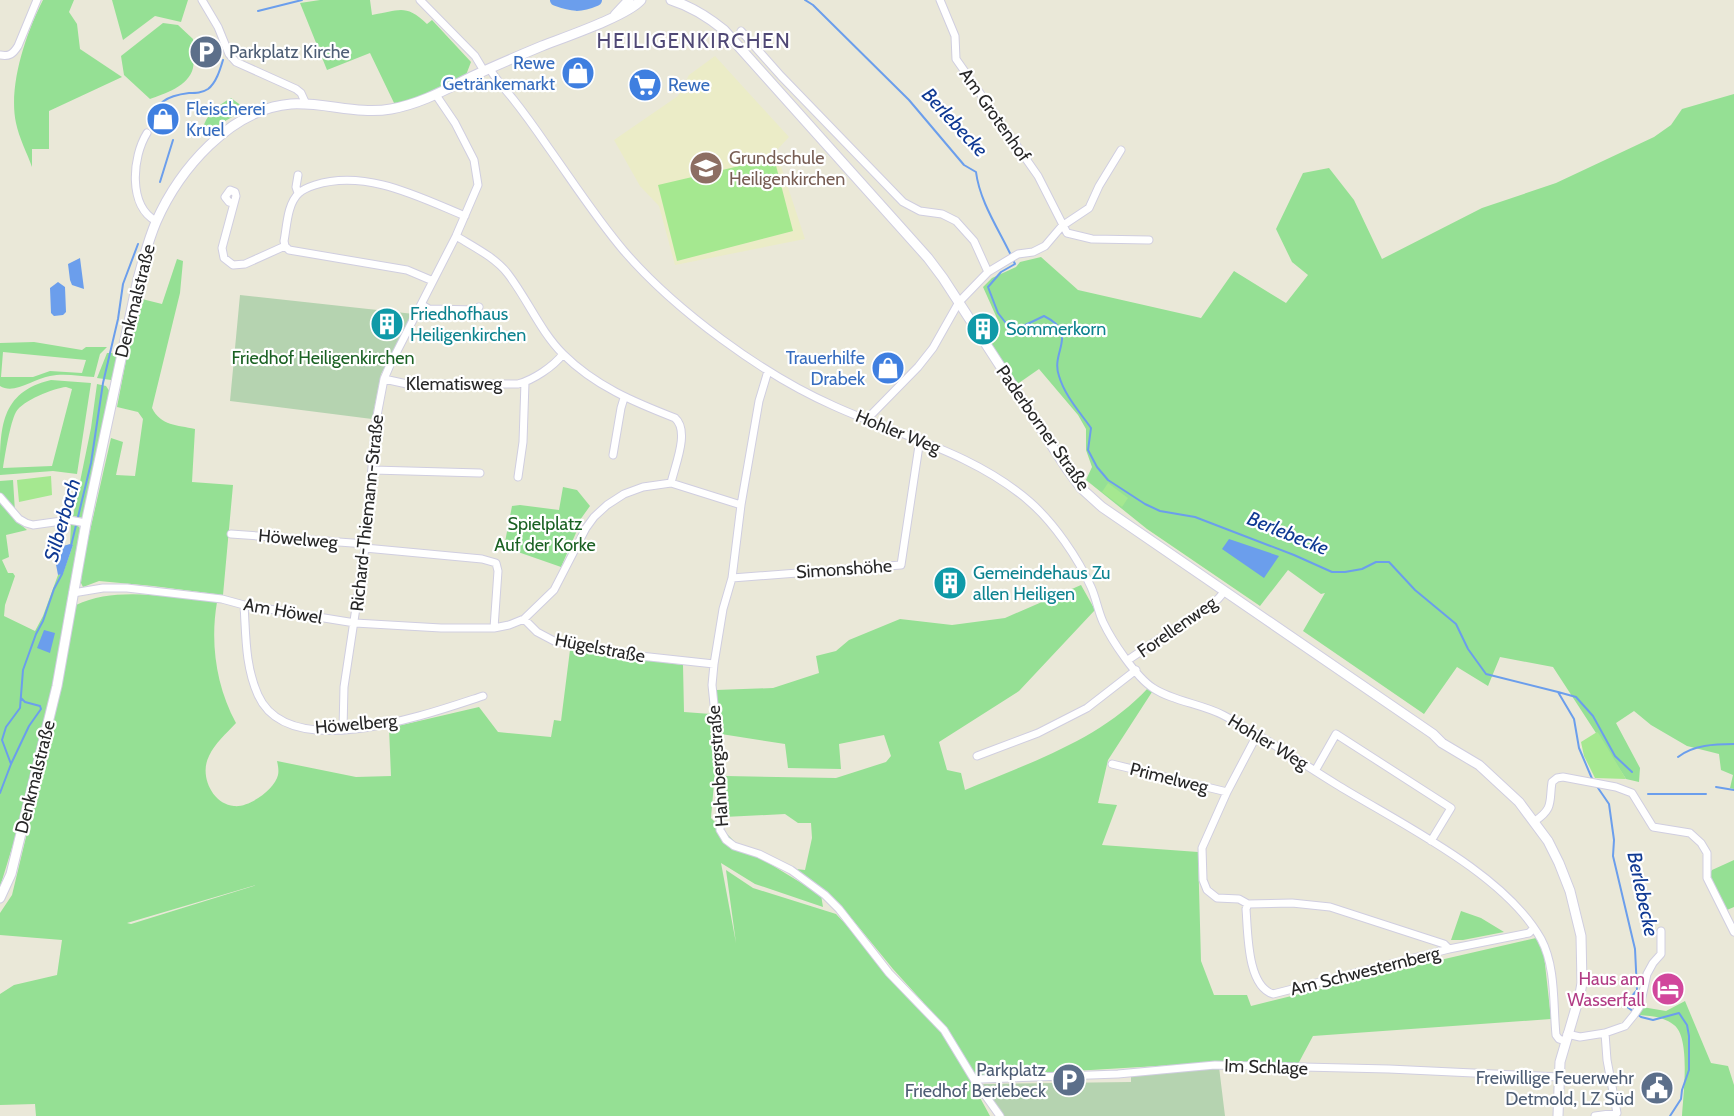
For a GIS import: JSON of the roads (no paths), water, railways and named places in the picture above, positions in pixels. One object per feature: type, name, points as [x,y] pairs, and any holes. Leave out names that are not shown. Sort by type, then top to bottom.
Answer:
[{"type":"main road","name":"Denkmalstraße","points":[[615,15],[629,0]]},
{"type":"main road","name":"Denkmalstraße","points":[[0,898],[11,874],[57,686],[74,593],[80,522],[138,279],[156,221],[181,180],[219,137],[245,119],[266,110],[290,104],[378,110],[413,104],[625,12],[641,0]]},
{"type":"main road","name":"Paderborner Straße","points":[[676,1],[711,19],[726,32],[938,271],[1081,488],[1102,507],[1433,734],[1442,743],[1467,757],[1509,792],[1535,822],[1559,863],[1570,891],[1581,936],[1580,994],[1566,1038],[1558,1077],[1558,1116]]},
{"type":"street","points":[[0,55],[7,56],[14,53],[38,0]]},
{"type":"street","points":[[202,0],[218,27],[229,54],[236,62],[296,89],[302,93],[306,104]]},
{"type":"street","name":"Hohler Weg","points":[[420,0],[487,70],[551,151],[594,213],[646,275],[702,324],[768,371],[834,406],[920,439],[988,472],[1025,497],[1043,513],[1058,532],[1088,582],[1102,620],[1128,660],[1155,690],[1216,711],[1257,735],[1431,841],[1506,896],[1534,928],[1549,958],[1556,1035],[1559,1039],[1566,1038]]},
{"type":"street","name":"Am Grotenhof","points":[[940,0],[955,36],[956,59],[1038,176],[1060,217],[1062,226]]},
{"type":"street","points":[[741,31],[781,76],[903,202],[920,211],[942,214],[956,221],[975,241],[988,272]]},
{"type":"street","name":"Richard-Thiemann-Straße","points":[[344,729],[344,687],[365,546],[376,421],[384,379],[478,189],[476,165],[455,123],[436,94]]},
{"type":"street","points":[[147,133],[141,142],[136,160],[135,180],[141,204],[148,215],[156,221]]},
{"type":"street","points":[[867,419],[918,367],[933,348],[959,302],[988,272],[1018,254],[1033,252],[1045,246],[1062,226],[1089,208],[1098,186],[1121,150]]},
{"type":"street","points":[[298,175],[296,187],[298,193]]},
{"type":"street","points":[[433,281],[407,270],[289,250],[284,240],[290,208],[298,193],[311,186],[333,181],[365,182],[415,196],[465,216]]},
{"type":"street","points":[[233,203],[222,253],[228,263],[245,264],[285,246]]},
{"type":"street","points":[[1062,226],[1067,233],[1073,236],[1092,239],[1149,240]]},
{"type":"street","points":[[456,236],[488,256],[507,273],[541,327],[563,354],[589,376],[624,398],[675,418],[679,422],[683,433],[671,483]]},
{"type":"street","points":[[422,304],[429,309],[477,310],[479,308]]},
{"type":"street","name":"Klematisweg","points":[[384,379],[407,384],[525,382],[553,365],[563,354]]},
{"type":"street","name":"Hahnbergstraße","points":[[768,371],[759,401],[741,506],[732,578],[723,609],[714,664],[712,685],[722,772],[720,830],[726,840],[735,846],[759,854],[791,870],[825,895],[839,909],[889,973],[944,1030],[975,1081],[1000,1116]]},
{"type":"street","name":"Klematisweg","points":[[518,477],[523,442],[525,382]]},
{"type":"street","points":[[613,455],[624,398]]},
{"type":"street","name":"Simonshöhe","points":[[732,578],[901,565],[920,439]]},
{"type":"street","points":[[373,470],[480,473]]},
{"type":"street","points":[[494,628],[509,626],[524,619],[554,590],[586,528],[607,505],[624,494],[644,487],[671,483],[741,506]]},
{"type":"street","points":[[0,497],[19,519],[26,523],[33,525],[80,522]]},
{"type":"street","name":"Höwelweg","points":[[231,534],[365,546],[482,559],[496,563],[498,571],[494,628]]},
{"type":"street","name":"Am Höwel","points":[[74,593],[103,588],[127,588],[222,599],[244,605],[355,623],[441,628],[494,628]]},
{"type":"street","name":"Forellenweg","points":[[1128,660],[1218,599],[1224,592]]},
{"type":"street","name":"Höwelberg","points":[[244,605],[248,666],[258,696],[268,710],[283,722],[306,729],[344,729],[394,723],[483,696]]},
{"type":"street","name":"Hügelstraße","points":[[524,619],[537,632],[554,641],[631,656],[714,664]]},
{"type":"street","points":[[977,756],[1038,733],[1087,708],[1136,670]]},
{"type":"street","name":"Hohler Weg","points":[[1315,771],[1336,734],[1451,808],[1431,841]]},
{"type":"street","name":"Am Schwesternberg","points":[[1257,735],[1227,792],[1202,848],[1203,880],[1207,890],[1216,898],[1239,899],[1248,904],[1292,903],[1330,907],[1444,944],[1449,950]]},
{"type":"street","name":"Primelweg","points":[[1112,764],[1227,792]]},
{"type":"street","points":[[1535,822],[1548,808],[1551,801],[1552,782],[1557,778],[1563,777],[1616,787],[1632,793],[1653,827],[1690,833],[1701,843],[1707,854],[1707,878],[1734,932]]},
{"type":"street","name":"Am Schwesternberg","points":[[1248,904],[1246,909],[1253,970],[1261,987],[1273,994],[1449,950],[1529,933],[1534,928]]},
{"type":"street","points":[[1566,1038],[1605,1033],[1625,1026],[1640,1006],[1647,974],[1661,954],[1661,931]]},
{"type":"street","points":[[1595,1116],[1617,1113],[1607,1060],[1605,1033]]},
{"type":"street","name":"Im Schlage","points":[[975,1081],[981,1078],[1118,1074],[1215,1065],[1389,1069],[1558,1077]]},
{"type":"water","points":[[80,258],[84,289],[72,285],[70,280],[68,264]]},
{"type":"water","points":[[58,282],[65,287],[66,312],[63,315],[54,316],[51,313],[50,288]]},
{"type":"water","points":[[1229,539],[1279,556],[1264,578],[1222,549]]},
{"type":"water","points":[[73,545],[63,574],[58,575],[53,549]]},
{"type":"water","points":[[44,630],[55,633],[50,653],[37,648]]},
{"type":"waterway","name":"Silberbach","points":[[258,11],[302,0]]},
{"type":"waterway","name":"Berlebecke","points":[[556,0],[576,5],[596,0]]},
{"type":"waterway","name":"Berlebecke","points":[[805,0],[813,5],[909,100],[964,165],[976,172],[982,196],[1015,264],[1001,272],[988,287],[998,313],[1009,327],[1019,328],[1044,316],[1060,329],[1062,343],[1057,367],[1059,376],[1069,397],[1091,428],[1088,450],[1097,467],[1108,480],[1160,511],[1195,517],[1332,572],[1345,572],[1362,569],[1376,562],[1389,562],[1415,590],[1456,624],[1468,649],[1486,674],[1558,692],[1574,719],[1579,748],[1593,781]]},
{"type":"waterway","name":"Silberbach","points":[[150,128],[152,117],[163,101],[181,94],[208,89],[217,76],[223,60]]},
{"type":"waterway","name":"Silberbach","points":[[160,182],[173,140]]},
{"type":"waterway","name":"Silberbach","points":[[71,546],[91,463],[103,383],[118,319],[123,284],[138,244]]},
{"type":"waterway","name":"Silberbach","points":[[0,793],[11,764],[2,740],[6,727],[20,708],[23,670],[62,574]]},
{"type":"waterway","points":[[1558,692],[1576,697],[1593,716],[1615,756],[1632,772]]},
{"type":"waterway","points":[[11,764],[29,726],[41,709],[40,706],[25,702],[21,698]]},
{"type":"waterway","points":[[1678,757],[1697,748],[1734,744]]},
{"type":"waterway","name":"Berlebecke","points":[[1596,785],[1609,804],[1614,840],[1613,856],[1635,949],[1637,990],[1623,1004],[1641,1017],[1653,1020],[1679,1013],[1687,1025],[1689,1070],[1681,1099],[1670,1116]]},
{"type":"waterway","points":[[1716,787],[1734,790]]},
{"type":"waterway","points":[[1648,794],[1706,794]]},
{"type":"place","name":"Parkplatz Kirche","points":[[206,52]]},
{"type":"place","name":"Rewe Getränkemarkt","points":[[578,73]]},
{"type":"place","name":"Rewe","points":[[645,85]]},
{"type":"place","name":"Fleischerei Kruel","points":[[163,119]]},
{"type":"place","name":"Grundschule Heiligenkirchen","points":[[706,168]]},
{"type":"place","name":"Friedhofhaus Heiligenkirchen","points":[[387,324]]},
{"type":"place","name":"Sommerkorn","points":[[983,329]]},
{"type":"place","name":"Trauerhilfe Drabek","points":[[888,368]]},
{"type":"place","name":"Gemeindehaus Zu allen Heiligen","points":[[950,583]]},
{"type":"place","name":"Haus am Wasserfall","points":[[1668,989]]},
{"type":"place","name":"Parkplatz Friedhof Berlebeck","points":[[1069,1080]]},
{"type":"place","name":"Freiwillige Feuerwehr Detmold, LZ Süd","points":[[1657,1088]]},
{"type":"district","name":"HEILIGENKIRCHEN","points":[[694,41]]},
{"type":"park label","name":"Friedhof Heiligenkirchen","points":[[323,358]]},
{"type":"park label","name":"Spielplatz Auf der Korke","points":[[545,534]]}]
